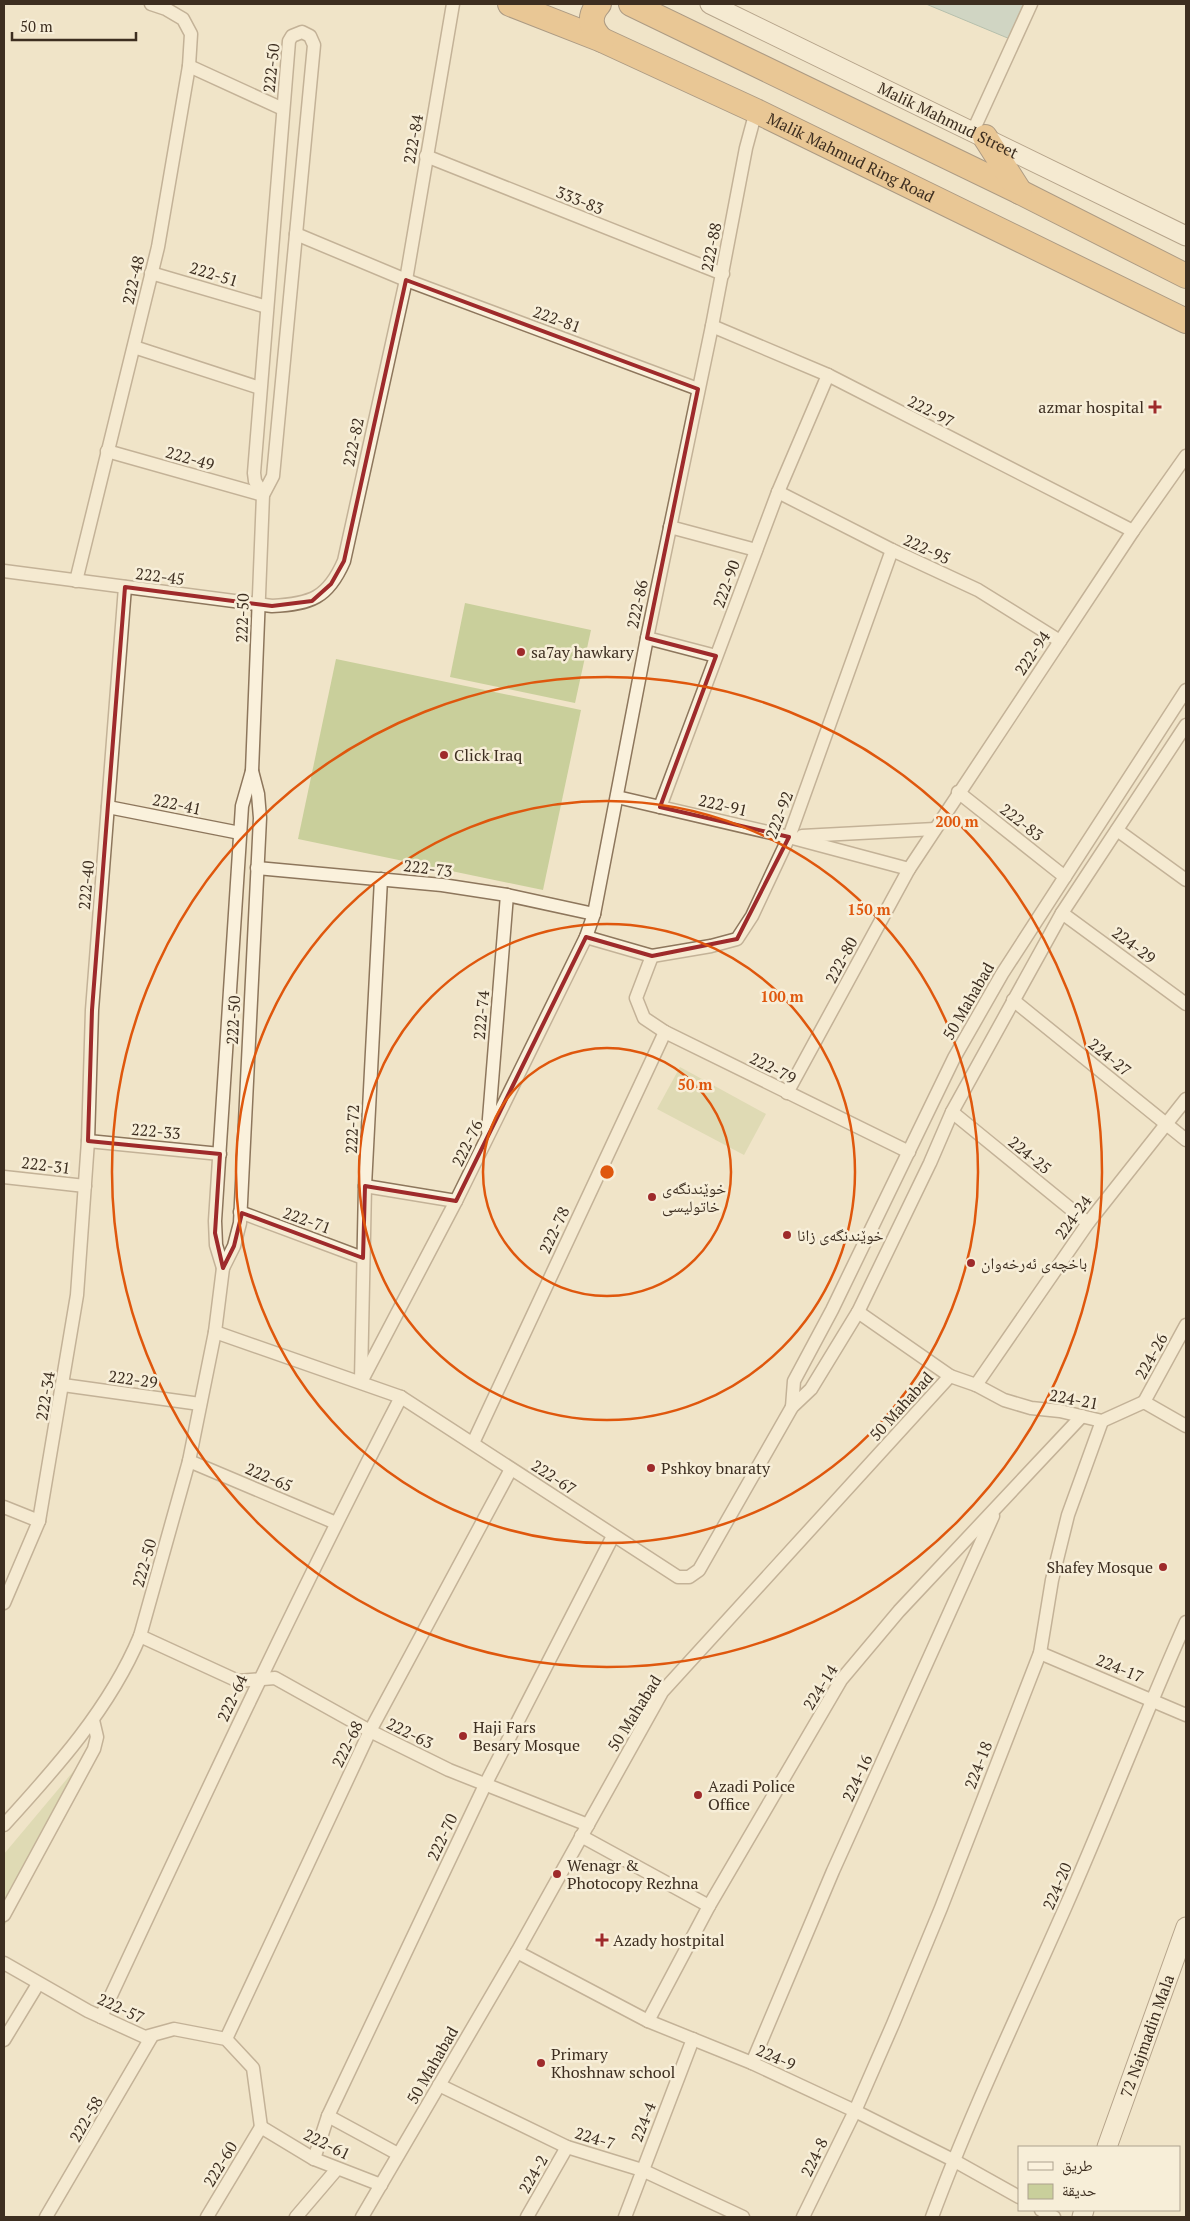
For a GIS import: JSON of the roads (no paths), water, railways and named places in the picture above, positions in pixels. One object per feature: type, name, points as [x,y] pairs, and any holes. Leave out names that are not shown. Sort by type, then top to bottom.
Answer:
[{"type":"highway","name":"Malik Mahmud Ring Road","points":[[510,4],[544,8],[602,40],[756,111],[1186,321]]},
{"type":"highway","points":[[599,4],[592,14],[591,21],[596,35],[602,40]]},
{"type":"highway","points":[[631,4],[1020,192],[1186,276]]},
{"type":"highway","points":[[979,134],[1020,192]]},
{"type":"main road","name":"Malik Mahmud Street","points":[[710,4],[1186,236]]},
{"type":"main road","name":"72 Najmadin Mala","points":[[1107,2146],[1186,1927]]},
{"type":"street","name":"222-48","points":[[76,581],[158,247],[189,66],[191,34],[184,19],[166,9],[151,4]]},
{"type":"street","name":"222-84","points":[[406,280],[453,4]]},
{"type":"street","points":[[979,134],[1030,4]]},
{"type":"street","name":"222-50","points":[[4,1825],[35,1791],[93,1720],[130,1658],[140,1636],[189,1461],[215,1332],[223,1268],[236,1241],[240,1212],[260,806],[252,771],[263,495],[272,476],[314,45],[313,40],[306,33],[296,33],[288,41],[254,473],[255,481],[263,495]]},
{"type":"street","points":[[189,66],[283,108]]},
{"type":"street","name":"222-88","points":[[698,389],[723,274],[746,148],[756,111]]},
{"type":"street","name":"333-83","points":[[426,156],[723,274]]},
{"type":"street","name":"222-81","points":[[296,234],[406,280],[698,389]]},
{"type":"street","name":"222-51","points":[[151,273],[267,307]]},
{"type":"street","name":"222-82","points":[[312,600],[332,584],[344,561],[406,280]]},
{"type":"street","name":"222-97","points":[[712,326],[828,375],[1133,531]]},
{"type":"street","points":[[134,346],[260,388]]},
{"type":"street","name":"222-90","points":[[660,807],[778,492],[828,375]]},
{"type":"street","name":"222-86","points":[[594,914],[618,797],[647,638],[698,389]]},
{"type":"street","name":"222-49","points":[[108,451],[263,495]]},
{"type":"street","name":"222-94","points":[[909,869],[958,792],[1133,531],[1186,456]]},
{"type":"street","name":"222-95","points":[[778,492],[892,550],[978,590],[1060,642]]},
{"type":"street","points":[[670,526],[756,550]]},
{"type":"street","name":"222-92","points":[[586,937],[652,956],[712,946],[737,939],[752,916],[789,837],[892,550]]},
{"type":"street","name":"222-45","points":[[4,571],[258,605],[285,605],[312,600]]},
{"type":"street","name":"222-40","points":[[85,1186],[92,1010],[124,587]]},
{"type":"street","points":[[647,638],[716,656]]},
{"type":"street","name":"50 Mahabad","points":[[792,1407],[794,1381],[832,1310],[954,1058],[1002,974],[1186,690]]},
{"type":"street","points":[[792,1407],[811,1389],[858,1312],[930,1163],[952,1112],[1062,913],[1186,725]]},
{"type":"street","name":"222-50","points":[[223,1268],[215,1233],[240,834],[244,794],[252,771]]},
{"type":"street","name":"222-83","points":[[958,792],[1065,877]]},
{"type":"street","name":"222-91","points":[[618,797],[789,837],[909,869]]},
{"type":"street","name":"222-41","points":[[108,807],[240,834]]},
{"type":"street","points":[[789,837],[935,828]]},
{"type":"street","points":[[1117,830],[1186,880]]},
{"type":"street","name":"222-73","points":[[257,868],[381,879],[507,895],[594,914]]},
{"type":"street","name":"222-80","points":[[788,1093],[909,869]]},
{"type":"street","name":"222-72","points":[[360,1382],[365,1186],[381,879]]},
{"type":"street","name":"222-74","points":[[487,1138],[507,895]]},
{"type":"street","name":"224-29","points":[[1062,913],[1186,1004]]},
{"type":"street","name":"222-76","points":[[360,1382],[456,1201],[586,937],[594,914]]},
{"type":"street","name":"222-79","points":[[652,956],[636,998],[644,1018],[665,1032],[909,1152]]},
{"type":"street","name":"224-27","points":[[1013,1000],[1186,1140]]},
{"type":"street","name":"222-78","points":[[473,1443],[665,1032]]},
{"type":"street","name":"224-24","points":[[976,1385],[1088,1222],[1186,1099]]},
{"type":"street","name":"224-25","points":[[952,1112],[1088,1222]]},
{"type":"street","name":"222-33","points":[[88,1141],[220,1154]]},
{"type":"street","name":"222-31","points":[[4,1177],[85,1186]]},
{"type":"street","name":"222-34","points":[[4,1603],[39,1520],[77,1295],[85,1186]]},
{"type":"street","points":[[365,1186],[456,1201]]},
{"type":"street","name":"222-71","points":[[240,1212],[363,1258]]},
{"type":"street","name":"50 Mahabad","points":[[362,2217],[517,1952],[662,1692],[950,1376],[858,1312]]},
{"type":"street","name":"224-26","points":[[1144,1402],[1186,1325]]},
{"type":"street","name":"222-67","points":[[215,1332],[401,1397],[678,1577],[689,1577],[699,1570],[792,1407]]},
{"type":"street","name":"224-21","points":[[950,1376],[976,1385],[1004,1400],[1031,1408],[1060,1411],[1102,1421],[1144,1402]]},
{"type":"street","name":"222-29","points":[[63,1385],[200,1404]]},
{"type":"street","name":"222-64","points":[[101,2017],[259,1680],[336,1523],[401,1397]]},
{"type":"street","points":[[1144,1402],[1186,1426]]},
{"type":"street","name":"224-14","points":[[648,2021],[709,1906],[842,1680],[898,1611],[1082,1416]]},
{"type":"street","name":"224-18","points":[[855,2111],[941,1908],[1040,1653],[1052,1580],[1068,1515],[1102,1421]]},
{"type":"street","name":"222-65","points":[[189,1461],[336,1523]]},
{"type":"street","name":"222-68","points":[[226,2039],[370,1731],[511,1469]]},
{"type":"street","points":[[4,1507],[39,1520]]},
{"type":"street","name":"224-16","points":[[752,2063],[833,1871],[996,1509]]},
{"type":"street","name":"222-70","points":[[314,2159],[328,2116],[485,1785],[613,1536]]},
{"type":"street","name":"224-20","points":[[932,2217],[994,2065],[1066,1906],[1186,1622]]},
{"type":"street","name":"222-63","points":[[140,1636],[238,1681],[275,1678],[370,1731],[449,1770],[584,1830],[709,1906]]},
{"type":"street","name":"224-17","points":[[1040,1653],[1186,1715]]},
{"type":"street","points":[[4,1915],[94,1750],[97,1737],[93,1720]]},
{"type":"street","name":"224-9","points":[[517,1952],[648,2021],[752,2063],[855,2111],[954,2160],[1018,2196]]},
{"type":"street","name":"222-57","points":[[4,1963],[38,1984],[145,2038],[174,2029],[226,2039]]},
{"type":"street","points":[[4,2040],[38,1984]]},
{"type":"street","name":"222-58","points":[[46,2217],[152,2036]]},
{"type":"street","points":[[226,2039],[253,2068],[261,2127]]},
{"type":"street","name":"224-4","points":[[625,2217],[693,2039]]},
{"type":"street","name":"224-7","points":[[439,2085],[567,2148],[642,2170],[743,2217]]},
{"type":"street","name":"224-8","points":[[803,2217],[855,2111]]},
{"type":"street","points":[[328,2116],[398,2154]]},
{"type":"street","name":"222-61","points":[[261,2127],[314,2159],[381,2185]]},
{"type":"street","name":"222-60","points":[[207,2217],[261,2127]]},
{"type":"street","name":"224-2","points":[[527,2217],[567,2148]]},
{"type":"street","points":[[296,2217],[337,2169]]},
{"type":"street","points":[[1043,2211],[1054,2217]]},
{"type":"water","points":[[926,4],[1024,4],[1010,39]]},
{"type":"place","name":"azmar hospital","points":[[1155,407]]},
{"type":"place","name":"sa7ay hawkary","points":[[521,652]]},
{"type":"place","name":"Click Iraq","points":[[444,755]]},
{"type":"place","name":"خوێندنگەی خاتولیسی","points":[[652,1197]]},
{"type":"place","name":"خوێندنگەی زانا","points":[[787,1235]]},
{"type":"place","name":"باخچەی ئەرخەوان","points":[[971,1263]]},
{"type":"place","name":"Pshkoy bnaraty","points":[[651,1468]]},
{"type":"place","name":"Shafey Mosque","points":[[1163,1567]]},
{"type":"place","name":"Haji Fars Besary Mosque","points":[[463,1736]]},
{"type":"place","name":"Azadi Police Office","points":[[698,1795]]},
{"type":"place","name":"Wenagr & Photocopy Rezhna","points":[[557,1874]]},
{"type":"place","name":"Azady hostpital","points":[[602,1940]]},
{"type":"place","name":"Primary Khoshnaw school","points":[[541,2063]]}]
